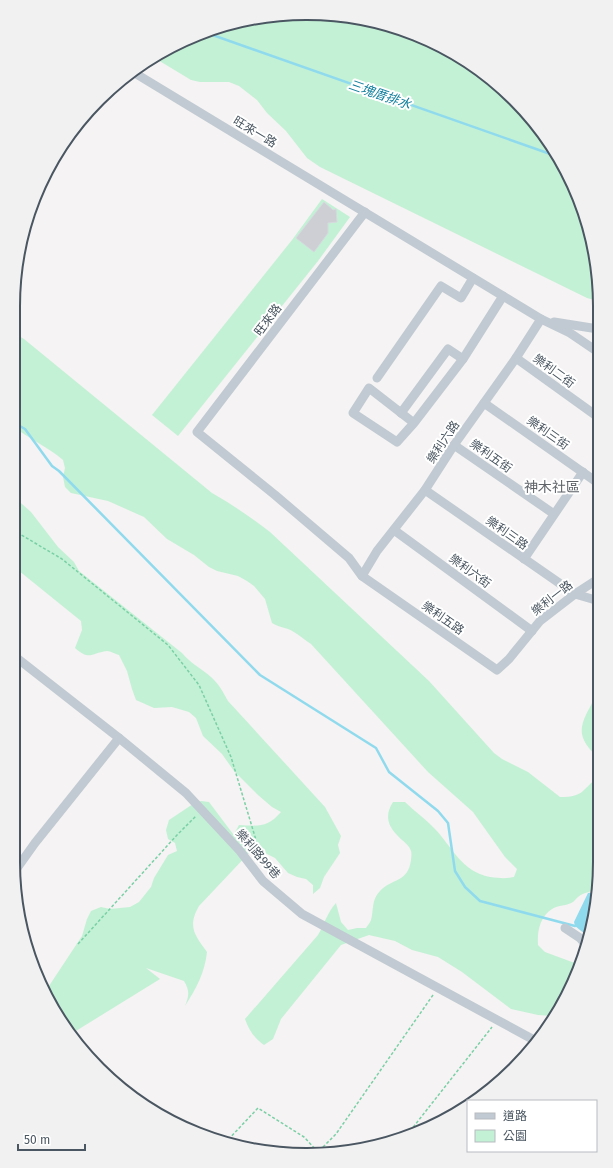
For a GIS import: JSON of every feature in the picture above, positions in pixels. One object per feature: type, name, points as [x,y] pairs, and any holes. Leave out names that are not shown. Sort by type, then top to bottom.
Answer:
[{"type":"street","name":"旺來一路","points":[[138,75],[365,212]]},
{"type":"street","points":[[365,212],[541,319],[570,333],[593,349]]},
{"type":"street","name":"旺來路","points":[[362,576],[349,558],[198,432],[365,212]]},
{"type":"street","points":[[377,378],[441,286],[461,298],[473,278]]},
{"type":"street","points":[[414,423],[369,388],[353,413],[397,442],[414,423],[463,359],[503,296]]},
{"type":"street","points":[[541,319],[593,328]]},
{"type":"street","name":"樂利六路","points":[[362,576],[377,551],[425,490],[454,445],[516,358],[541,319]]},
{"type":"street","points":[[401,413],[448,349],[463,359]]},
{"type":"street","name":"樂利二街","points":[[516,358],[593,413]]},
{"type":"street","name":"樂利三街","points":[[484,402],[593,480]]},
{"type":"street","name":"樂利五街","points":[[454,445],[554,514]]},
{"type":"street","points":[[524,559],[582,472]]},
{"type":"street","name":"樂利三路","points":[[425,490],[575,594],[593,599]]},
{"type":"street","name":"樂利六街","points":[[394,530],[532,631]]},
{"type":"street","name":"樂利五路","points":[[362,576],[497,670],[509,659]]},
{"type":"street","name":"樂利一路","points":[[509,659],[540,621],[593,582]]},
{"type":"street","name":"樂利路99巷","points":[[20,660],[186,793],[240,851],[263,881],[302,914],[532,1039]]},
{"type":"street","points":[[20,864],[119,738]]},
{"type":"street","points":[[565,928],[582,940]]},
{"type":"path","points":[[20,534],[62,559],[168,645],[199,686],[231,757],[256,840],[240,851]]},
{"type":"path","points":[[78,944],[177,835],[202,810]]},
{"type":"path","points":[[323,1147],[336,1134],[439,988]]},
{"type":"path","points":[[413,1127],[498,1020]]},
{"type":"path","points":[[230,1137],[258,1108],[304,1137],[314,1148]]},
{"type":"green space","points":[[306,20],[344,22],[399,35],[450,58],[481,79],[509,104],[534,132],[555,163],[578,214],[583,232],[591,269],[593,300],[320,167],[307,158],[286,131],[267,113],[257,100],[239,86],[229,82],[200,82],[191,80],[159,61],[214,35],[269,22]]},
{"type":"green space","points":[[322,199],[350,217],[318,261],[178,436],[152,415],[292,240]]},
{"type":"green space","points":[[20,337],[212,493],[270,532],[429,681],[494,753],[502,759],[528,772],[560,797],[575,796],[582,792],[593,781],[591,892],[585,893],[571,903],[557,907],[548,912],[542,920],[538,935],[538,945],[545,952],[574,963],[555,1005],[548,1016],[511,1009],[462,972],[438,957],[412,950],[395,941],[369,935],[341,945],[281,1019],[273,1039],[264,1045],[255,1037],[245,1019],[318,935],[336,903],[341,922],[348,930],[366,928],[371,920],[374,901],[377,894],[389,884],[407,873],[411,860],[409,846],[394,831],[388,819],[390,806],[393,802],[405,802],[432,825],[458,858],[472,870],[490,877],[505,878],[514,877],[517,869],[505,857],[473,812],[428,772],[311,644],[291,630],[272,623],[265,599],[254,586],[238,576],[217,571],[209,567],[194,555],[167,539],[144,517],[108,501],[71,493],[65,487],[63,477],[65,468],[63,460],[20,431]]},
{"type":"green space","points":[[20,502],[31,512],[58,547],[74,562],[79,571],[214,680],[221,688],[228,701],[325,807],[341,836],[338,845],[340,853],[324,877],[320,888],[313,894],[313,885],[306,879],[288,873],[275,858],[259,852],[249,853],[199,906],[195,913],[193,925],[196,936],[207,952],[199,980],[185,1006],[188,994],[184,981],[146,968],[160,979],[75,1031],[58,1005],[49,986],[82,936],[91,911],[101,907],[110,909],[130,907],[139,902],[151,887],[154,878],[168,855],[177,851],[175,843],[168,839],[166,830],[169,820],[193,804],[201,801],[209,802],[236,838],[234,834],[239,825],[262,825],[271,821],[281,812],[272,807],[258,795],[234,771],[222,754],[203,736],[196,718],[189,712],[172,707],[154,708],[136,700],[127,671],[119,655],[107,651],[87,655],[75,648],[82,630],[81,621],[20,572]]},
{"type":"green space","points":[[593,701],[593,752],[584,740],[582,732],[582,725]]},
{"type":"water","points":[[588,893],[591,893],[591,899],[584,933],[575,926],[574,922]]},
{"type":"building","points":[[324,202],[333,210],[336,209],[337,222],[328,223],[328,233],[314,252],[296,238]]},
{"type":"waterway","name":"三塊厝排水","points":[[213,35],[549,154]]},
{"type":"waterway","points":[[20,426],[25,429],[52,466],[59,471],[260,675],[376,748],[389,772],[438,811],[448,823],[455,871],[465,887],[480,901],[575,926]]},
{"type":"district","name":"神木社區","points":[[552,487]]}]
